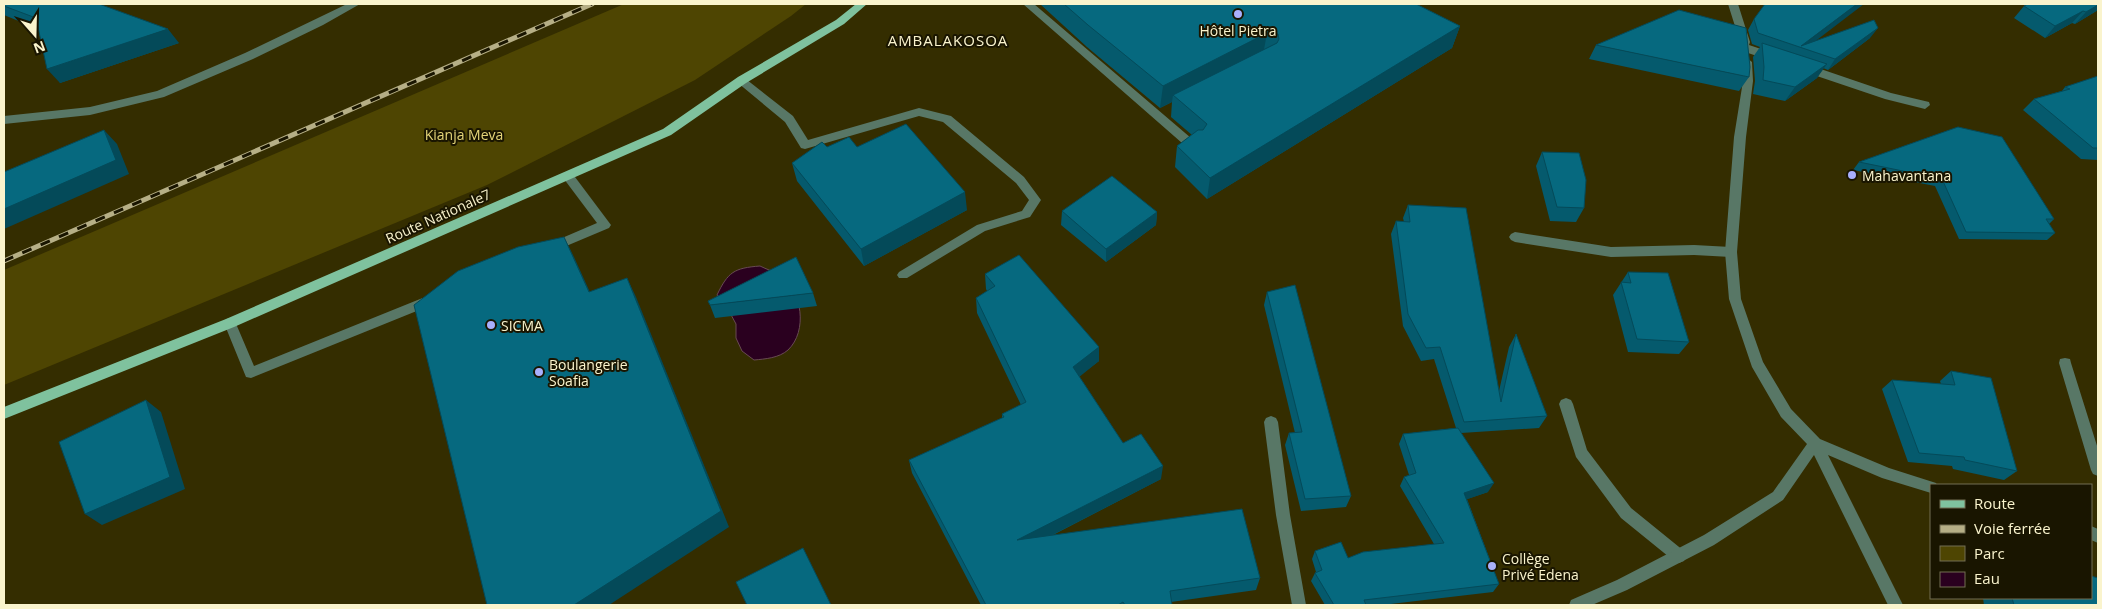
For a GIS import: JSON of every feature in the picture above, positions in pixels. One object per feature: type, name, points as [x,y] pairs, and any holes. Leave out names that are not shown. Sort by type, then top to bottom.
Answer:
[{"type":"main road","name":"Route Nationale7","points":[[4,413],[230,324],[667,132],[742,80],[840,22],[862,4]]},
{"type":"street","points":[[4,120],[90,111],[160,94],[320,24],[355,4]]},
{"type":"street","points":[[1028,4],[1162,114],[1194,147]]},
{"type":"street","points":[[1734,4],[1746,48],[1748,81],[1740,137],[1731,252],[1735,299],[1757,363],[1786,413],[1815,443],[1896,605]]},
{"type":"street","points":[[1746,48],[1782,60]]},
{"type":"street","points":[[1800,66],[1889,96],[1925,105]]},
{"type":"street","points":[[742,80],[789,119],[805,145],[919,112],[947,119],[1020,180],[1035,200],[1026,214],[981,228],[903,275]]},
{"type":"street","points":[[541,252],[606,225],[568,176]]},
{"type":"street","points":[[1515,237],[1611,252],[1694,250],[1731,252]]},
{"type":"street","points":[[230,324],[251,373],[441,295]]},
{"type":"street","points":[[2066,363],[2098,470]]},
{"type":"street","points":[[1566,404],[1581,452],[1626,513],[1679,556]]},
{"type":"street","points":[[1271,422],[1283,515],[1299,605]]},
{"type":"street","points":[[1815,443],[1888,474],[1930,487]]},
{"type":"street","points":[[1576,605],[1709,540],[1778,496],[1815,443]]},
{"type":"green space","name":"Kianja Meva","points":[[624,4],[806,4],[695,80],[487,185],[4,385],[4,270]]},
{"type":"water","points":[[760,266],[781,276],[794,291],[798,301],[800,322],[798,333],[788,350],[767,359],[754,360],[742,351],[736,338],[736,324],[717,295],[725,281],[733,273],[744,268]]},
{"type":"building","points":[[4,4],[99,4],[168,29],[47,69],[36,18],[4,6]]},
{"type":"building","points":[[1064,4],[1416,4],[1460,26],[1210,178],[1177,146],[1198,130],[1203,130],[1207,124],[1173,95],[1277,43],[1279,39],[1278,34],[1267,33],[1163,86]]},
{"type":"building","points":[[1765,4],[1857,4],[1801,46],[1874,20],[1878,28],[1835,59],[1758,33],[1754,19]]},
{"type":"building","points":[[2028,4],[2098,5],[2055,26],[2024,6]]},
{"type":"building","points":[[1679,10],[1746,28],[1750,67],[1749,77],[1596,45]]},
{"type":"building","points":[[1762,43],[1827,64],[1795,87],[1763,80]]},
{"type":"building","points":[[2098,76],[2098,148],[2093,148],[2034,99],[2070,89],[2065,87]]},
{"type":"building","points":[[906,124],[965,192],[861,249],[792,163],[822,142],[827,147],[849,137],[857,147]]},
{"type":"building","points":[[1958,127],[2002,137],[2054,219],[2046,219],[2055,233],[1966,232],[1942,179],[1859,162]]},
{"type":"building","points":[[104,130],[116,160],[4,209],[4,172]]},
{"type":"building","points":[[1542,152],[1579,153],[1586,180],[1584,208],[1557,207]]},
{"type":"building","points":[[1112,176],[1157,212],[1106,249],[1062,211]]},
{"type":"building","points":[[1408,205],[1466,208],[1501,402],[1516,334],[1547,416],[1464,422],[1440,347],[1426,348],[1408,314],[1396,221],[1410,222]]},
{"type":"building","points":[[564,237],[589,292],[627,278],[721,511],[574,605],[487,605],[414,305],[458,271],[518,247]]},
{"type":"building","points":[[1019,255],[1099,347],[1073,367],[1123,443],[1141,434],[1163,466],[1017,540],[1242,509],[1260,578],[1170,591],[1172,605],[1125,605],[1123,602],[1118,605],[986,605],[909,460],[1004,417],[1002,414],[1026,402],[976,298],[995,286],[985,274]]},
{"type":"building","points":[[796,257],[813,293],[710,305],[708,301]]},
{"type":"building","points":[[1628,272],[1668,273],[1689,342],[1637,339],[1621,282],[1631,283]]},
{"type":"building","points":[[1295,285],[1351,496],[1305,499],[1289,433],[1302,432],[1267,292]]},
{"type":"building","points":[[1951,371],[1991,378],[2017,471],[1965,460],[1964,457],[1919,453],[1892,380],[1955,385]]},
{"type":"building","points":[[146,400],[170,477],[85,514],[59,442]]},
{"type":"building","points":[[1458,428],[1494,483],[1464,493],[1499,584],[1364,600],[1366,605],[1334,605],[1315,573],[1322,570],[1315,551],[1341,542],[1348,558],[1363,552],[1444,543],[1404,477],[1416,473],[1403,434]]},
{"type":"building","points":[[803,548],[831,605],[747,605],[736,582]]},
{"type":"building","points":[[2092,576],[2098,578],[2098,605],[2014,605],[2012,599],[2092,599]]},
{"type":"railway","points":[[4,261],[592,4]]},
{"type":"place","name":"Hôtel Pietra","points":[[1238,14]]},
{"type":"place","name":"Mahavantana","points":[[1852,175]]},
{"type":"place","name":"SICMA","points":[[491,325]]},
{"type":"place","name":"Boulangerie Soafia","points":[[539,372]]},
{"type":"place","name":"Collège Privé Edena","points":[[1492,566]]},
{"type":"district","name":"AMBALAKOSOA","points":[[948,40]]}]
